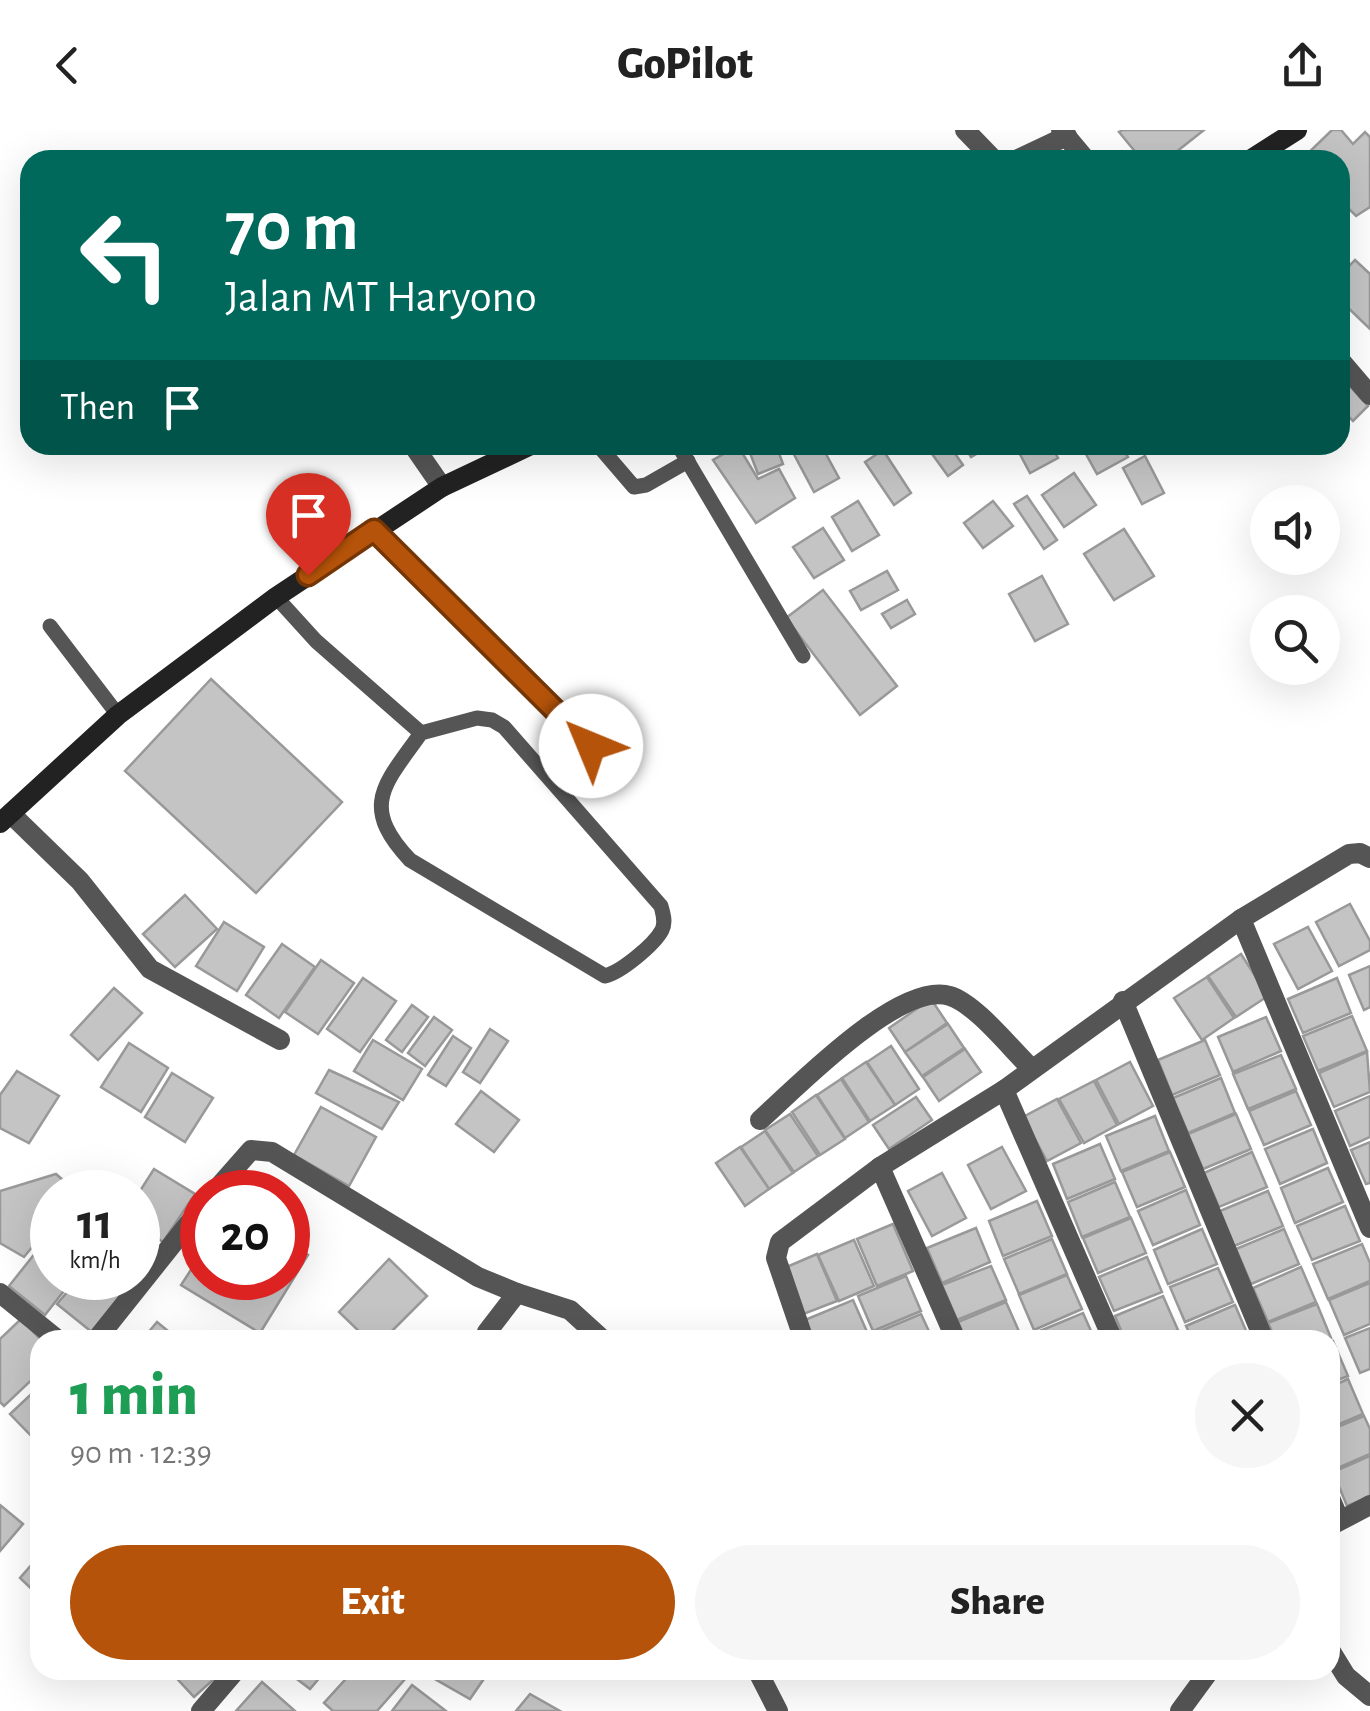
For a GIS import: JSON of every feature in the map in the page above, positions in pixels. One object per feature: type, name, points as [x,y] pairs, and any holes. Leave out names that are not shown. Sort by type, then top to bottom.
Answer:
[{"type":"main road","points":[[1266,150],[1297,130]]},
{"type":"main road","points":[[6,818],[118,714],[276,597],[442,487],[511,455]]},
{"type":"street","points":[[965,130],[984,150]]},
{"type":"street","points":[[1034,150],[1064,133]]},
{"type":"street","points":[[1350,372],[1370,396]]},
{"type":"street","points":[[420,455],[442,487]]},
{"type":"street","points":[[6,818],[80,881],[150,968],[280,1040]]},
{"type":"street","points":[[801,1330],[776,1258],[776,1247],[880,1167],[1004,1090],[1241,920],[1349,854],[1360,853],[1370,858]]},
{"type":"street","points":[[1241,920],[1370,1228]]},
{"type":"street","points":[[760,1120],[879,1016],[925,996],[942,994],[962,1002],[1030,1068]]},
{"type":"street","points":[[1123,1001],[1260,1330]]},
{"type":"street","points":[[1004,1090],[1109,1330]]},
{"type":"street","points":[[233,1170],[251,1150],[272,1152],[302,1170]]},
{"type":"street","points":[[880,1167],[952,1330]]},
{"type":"street","points":[[310,1175],[478,1276],[517,1294],[570,1310],[592,1330]]},
{"type":"street","points":[[104,1330],[180,1235]]},
{"type":"street","points":[[0,1293],[46,1330]]},
{"type":"street","points":[[491,1330],[517,1294]]},
{"type":"street","points":[[1340,1519],[1370,1505]]},
{"type":"street","points":[[1340,1666],[1370,1696]]},
{"type":"street","points":[[201,1711],[227,1680]]},
{"type":"street","points":[[762,1680],[778,1711]]},
{"type":"street","points":[[1180,1711],[1203,1680]]},
{"type":"lane","points":[[607,455],[634,487],[646,485],[688,461]]},
{"type":"lane","points":[[684,455],[803,656]]},
{"type":"lane","points":[[374,530],[591,746]]},
{"type":"lane","points":[[276,597],[316,640],[422,732]]},
{"type":"lane","points":[[50,626],[118,714]]},
{"type":"lane","points":[[477,718],[504,727],[661,906],[661,932],[618,973],[605,976],[410,860],[391,838],[383,815],[382,789],[422,732],[477,718]]},
{"type":"building","points":[[1204,130],[1179,150],[1134,150],[1119,132]]},
{"type":"building","points":[[1332,130],[1341,130],[1353,144],[1365,132],[1370,137],[1370,207],[1356,216],[1350,210],[1350,150],[1311,150]]},
{"type":"building","points":[[1355,260],[1370,274],[1370,329],[1350,310],[1350,265]]},
{"type":"building","points":[[1350,386],[1368,406],[1353,421],[1350,418]]},
{"type":"building","points":[[722,455],[743,455],[758,479],[779,469],[795,498],[756,523],[713,460]]},
{"type":"building","points":[[751,455],[780,455],[783,464],[758,474]]},
{"type":"building","points":[[794,455],[826,455],[839,478],[814,492]]},
{"type":"building","points":[[876,455],[886,455],[911,493],[894,505],[865,462]]},
{"type":"building","points":[[933,455],[956,455],[963,465],[948,476]]},
{"type":"building","points":[[1020,455],[1056,455],[1058,458],[1030,473]]},
{"type":"building","points":[[1087,455],[1127,455],[1128,457],[1097,474]]},
{"type":"building","points":[[1145,456],[1164,493],[1142,504],[1123,468]]},
{"type":"building","points":[[1074,473],[1096,505],[1064,527],[1042,495]]},
{"type":"building","points":[[1027,496],[1057,540],[1044,549],[1014,504]]},
{"type":"building","points":[[858,501],[879,535],[852,551],[832,517]]},
{"type":"building","points":[[993,501],[1013,526],[983,548],[964,523]]},
{"type":"building","points":[[823,528],[844,560],[814,578],[793,547]]},
{"type":"building","points":[[1124,529],[1154,576],[1114,600],[1084,554]]},
{"type":"building","points":[[887,571],[898,590],[861,610],[850,591]]},
{"type":"building","points":[[1042,576],[1068,624],[1035,641],[1009,594]]},
{"type":"building","points":[[823,590],[897,686],[860,715],[786,618]]},
{"type":"building","points":[[907,600],[915,614],[891,628],[882,614]]},
{"type":"building","points":[[211,679],[342,802],[256,893],[125,771]]},
{"type":"building","points":[[185,895],[217,929],[175,967],[143,934]]},
{"type":"building","points":[[1350,904],[1370,941],[1370,950],[1339,966],[1316,922]]},
{"type":"building","points":[[224,922],[264,947],[237,991],[196,966]]},
{"type":"building","points":[[1308,927],[1332,971],[1298,989],[1274,944]]},
{"type":"building","points":[[282,944],[315,967],[279,1018],[246,995]]},
{"type":"building","points":[[1241,954],[1268,996],[1236,1017],[1208,976]]},
{"type":"building","points":[[321,960],[354,983],[318,1034],[285,1012]]},
{"type":"building","points":[[1370,966],[1370,1007],[1364,1010],[1349,975]]},
{"type":"building","points":[[1207,977],[1234,1018],[1202,1040],[1174,998]]},
{"type":"building","points":[[363,978],[396,1001],[360,1052],[327,1029]]},
{"type":"building","points":[[1337,978],[1351,1013],[1303,1033],[1288,999]]},
{"type":"building","points":[[114,988],[142,1013],[98,1060],[71,1035]]},
{"type":"building","points":[[931,999],[947,1023],[905,1052],[889,1028]]},
{"type":"building","points":[[412,1005],[428,1017],[402,1052],[386,1040]]},
{"type":"building","points":[[1352,1016],[1367,1051],[1318,1071],[1303,1036]]},
{"type":"building","points":[[434,1017],[452,1030],[425,1066],[408,1053]]},
{"type":"building","points":[[1266,1017],[1281,1051],[1233,1072],[1218,1037]]},
{"type":"building","points":[[948,1024],[964,1048],[922,1076],[905,1052]]},
{"type":"building","points":[[490,1029],[508,1041],[480,1083],[463,1072]]},
{"type":"building","points":[[453,1036],[471,1048],[446,1086],[428,1075]]},
{"type":"building","points":[[373,1040],[422,1069],[403,1100],[354,1071]]},
{"type":"building","points":[[1205,1040],[1220,1075],[1172,1095],[1158,1060]]},
{"type":"building","points":[[129,1043],[168,1068],[141,1112],[101,1087]]},
{"type":"building","points":[[891,1046],[919,1089],[895,1105],[867,1062]]},
{"type":"building","points":[[965,1049],[981,1072],[939,1101],[923,1077]]},
{"type":"building","points":[[1367,1052],[1370,1092],[1334,1107],[1319,1073]]},
{"type":"building","points":[[1281,1055],[1296,1089],[1248,1109],[1233,1074]]},
{"type":"building","points":[[866,1062],[895,1105],[870,1121],[842,1078]]},
{"type":"building","points":[[1130,1062],[1153,1106],[1119,1124],[1096,1080]]},
{"type":"building","points":[[329,1070],[399,1102],[382,1129],[316,1093]]},
{"type":"building","points":[[17,1071],[59,1096],[29,1143],[0,1128],[0,1095]]},
{"type":"building","points":[[172,1073],[213,1098],[185,1142],[145,1117]]},
{"type":"building","points":[[1221,1078],[1235,1113],[1188,1133],[1173,1098]]},
{"type":"building","points":[[841,1079],[869,1122],[845,1138],[817,1095]]},
{"type":"building","points":[[1094,1081],[1117,1125],[1084,1143],[1059,1099]]},
{"type":"building","points":[[481,1091],[519,1120],[494,1152],[456,1124]]},
{"type":"building","points":[[1296,1091],[1311,1125],[1264,1145],[1249,1111]]},
{"type":"building","points":[[816,1095],[845,1139],[820,1155],[792,1112]]},
{"type":"building","points":[[1370,1096],[1370,1137],[1350,1146],[1335,1111]]},
{"type":"building","points":[[916,1097],[932,1120],[889,1149],[873,1125]]},
{"type":"building","points":[[1057,1099],[1081,1143],[1047,1161],[1023,1117]]},
{"type":"building","points":[[321,1107],[376,1137],[349,1186],[294,1155]]},
{"type":"building","points":[[790,1114],[818,1156],[794,1172],[765,1130]]},
{"type":"building","points":[[1236,1114],[1251,1149],[1203,1169],[1188,1134]]},
{"type":"building","points":[[1155,1116],[1169,1151],[1121,1171],[1106,1136]]},
{"type":"building","points":[[1313,1129],[1327,1163],[1280,1184],[1265,1149]]},
{"type":"building","points":[[765,1131],[793,1173],[769,1189],[741,1147]]},
{"type":"building","points":[[1370,1142],[1370,1183],[1366,1184],[1351,1150]]},
{"type":"building","points":[[1100,1144],[1115,1179],[1067,1199],[1053,1164]]},
{"type":"building","points":[[740,1147],[769,1189],[745,1206],[716,1163]]},
{"type":"building","points":[[1002,1147],[1026,1191],[991,1209],[968,1165]]},
{"type":"building","points":[[1170,1152],[1185,1187],[1137,1207],[1122,1172]]},
{"type":"building","points":[[1252,1152],[1267,1187],[1219,1207],[1204,1173]]},
{"type":"building","points":[[1328,1168],[1343,1202],[1295,1223],[1281,1188]]},
{"type":"building","points":[[160,1173],[180,1185],[180,1216],[163,1242]]},
{"type":"building","points":[[942,1173],[966,1218],[932,1236],[908,1191]]},
{"type":"building","points":[[30,1182],[30,1250],[24,1257],[0,1243],[0,1191]]},
{"type":"building","points":[[1115,1182],[1130,1217],[1082,1237],[1068,1202]]},
{"type":"building","points":[[1186,1190],[1200,1225],[1153,1245],[1138,1211]]},
{"type":"building","points":[[1268,1191],[1283,1226],[1234,1246],[1220,1211]]},
{"type":"building","points":[[1037,1201],[1052,1236],[1003,1256],[989,1221]]},
{"type":"building","points":[[1345,1206],[1360,1241],[1312,1260],[1297,1226]]},
{"type":"building","points":[[1131,1218],[1146,1253],[1098,1273],[1083,1238]]},
{"type":"building","points":[[893,1224],[913,1271],[877,1286],[857,1239]]},
{"type":"building","points":[[976,1228],[990,1262],[942,1283],[927,1248]]},
{"type":"building","points":[[1202,1229],[1217,1264],[1168,1284],[1154,1250]]},
{"type":"building","points":[[1284,1229],[1299,1264],[1251,1284],[1236,1249]]},
{"type":"building","points":[[1052,1239],[1067,1274],[1019,1294],[1004,1259]]},
{"type":"building","points":[[854,1240],[874,1286],[839,1301],[818,1255]]},
{"type":"building","points":[[1362,1244],[1370,1263],[1370,1281],[1328,1299],[1313,1264]]},
{"type":"building","points":[[817,1254],[837,1301],[801,1315],[782,1269]]},
{"type":"building","points":[[1147,1257],[1162,1292],[1114,1311],[1099,1277]]},
{"type":"building","points":[[389,1259],[427,1296],[393,1330],[358,1330],[339,1312]]},
{"type":"building","points":[[30,1260],[30,1300],[57,1300],[45,1315],[9,1286]]},
{"type":"building","points":[[991,1266],[1006,1300],[957,1320],[942,1285]]},
{"type":"building","points":[[1301,1267],[1316,1302],[1268,1322],[1253,1288]]},
{"type":"building","points":[[1218,1268],[1233,1302],[1185,1322],[1170,1287]]},
{"type":"building","points":[[1067,1275],[1082,1309],[1034,1330],[1019,1295]]},
{"type":"building","points":[[906,1276],[921,1311],[873,1330],[858,1296]]},
{"type":"building","points":[[1370,1283],[1370,1324],[1344,1335],[1329,1300]]},
{"type":"building","points":[[1163,1296],[1178,1330],[1121,1330],[1115,1316]]},
{"type":"building","points":[[60,1300],[119,1300],[95,1330],[89,1330],[57,1304]]},
{"type":"building","points":[[206,1300],[280,1300],[262,1330],[255,1330]]},
{"type":"building","points":[[853,1300],[866,1330],[809,1330],[805,1320]]},
{"type":"building","points":[[1006,1302],[1018,1330],[962,1330],[958,1322]]},
{"type":"building","points":[[1317,1304],[1328,1330],[1271,1330],[1268,1323]]},
{"type":"building","points":[[1235,1305],[1246,1330],[1188,1330],[1186,1326]]},
{"type":"building","points":[[1083,1313],[1091,1330],[1042,1330]]},
{"type":"building","points":[[921,1314],[928,1330],[883,1330]]},
{"type":"building","points":[[21,1319],[31,1330],[30,1381],[4,1406],[0,1402],[0,1339]]},
{"type":"building","points":[[157,1322],[167,1330],[150,1330]]},
{"type":"building","points":[[1370,1328],[1370,1369],[1360,1373],[1345,1338]]},
{"type":"building","points":[[1340,1357],[1348,1376],[1340,1379]]},
{"type":"building","points":[[1348,1379],[1363,1414],[1340,1424],[1340,1383]]},
{"type":"building","points":[[30,1395],[30,1435],[10,1414]]},
{"type":"building","points":[[1364,1416],[1370,1429],[1370,1454],[1340,1467],[1340,1426]]},
{"type":"building","points":[[1370,1456],[1370,1497],[1347,1506],[1340,1489],[1340,1469]]},
{"type":"building","points":[[0,1505],[23,1524],[0,1551]]},
{"type":"building","points":[[30,1566],[30,1588],[20,1578]]},
{"type":"building","points":[[178,1680],[213,1680],[194,1697]]},
{"type":"building","points":[[298,1680],[318,1680],[310,1689]]},
{"type":"building","points":[[345,1680],[404,1680],[377,1711],[333,1711],[324,1703]]},
{"type":"building","points":[[437,1680],[483,1680],[470,1699]]},
{"type":"building","points":[[262,1682],[295,1711],[236,1711]]},
{"type":"building","points":[[412,1685],[446,1711],[392,1711]]},
{"type":"building","points":[[530,1694],[560,1711],[516,1711]]},
{"type":"route","points":[[308,575],[374,530],[591,746]]}]
